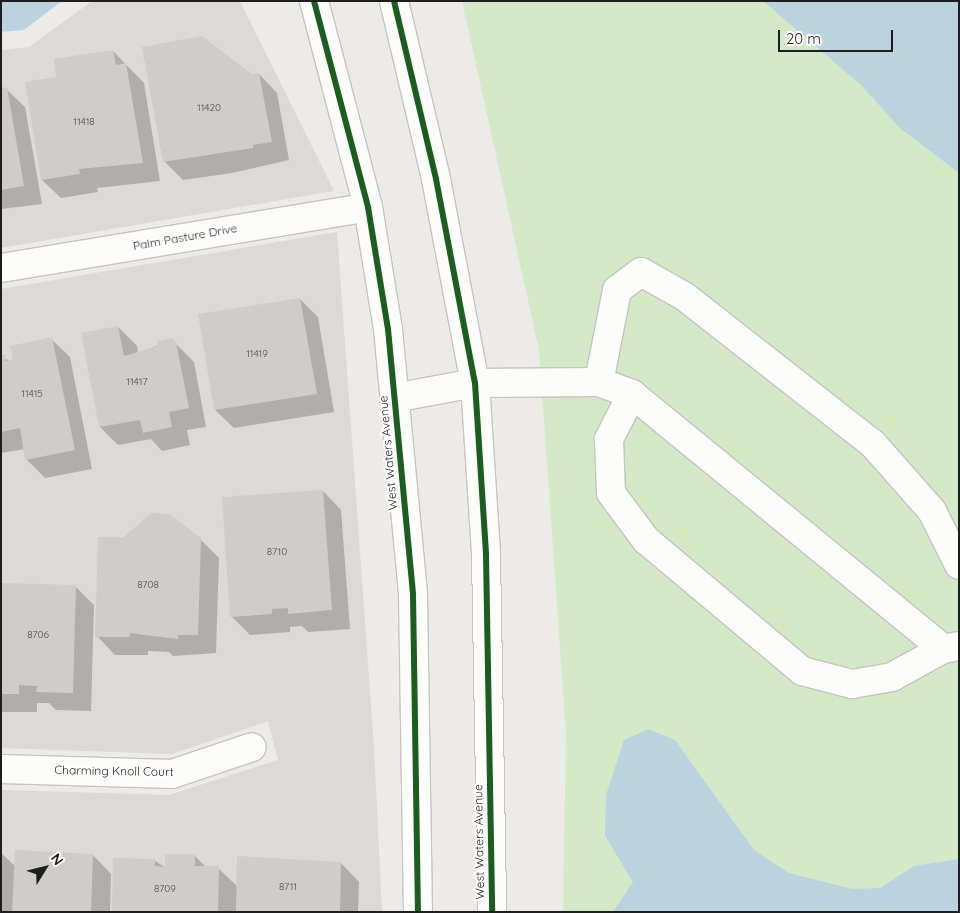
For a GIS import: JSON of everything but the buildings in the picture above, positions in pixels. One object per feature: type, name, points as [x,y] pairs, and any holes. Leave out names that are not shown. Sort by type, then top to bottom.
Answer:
[{"type":"street","name":"West Waters Avenue","points":[[314,1],[368,206],[388,329],[413,595],[418,912]]},
{"type":"street","name":"West Waters Avenue","points":[[394,1],[436,179],[475,382],[486,555],[492,912]]},
{"type":"street","name":"Palm Pasture Drive","points":[[1,268],[368,206]]},
{"type":"street","points":[[599,382],[617,290],[641,272],[684,296],[873,444],[932,511],[959,565]]},
{"type":"street","points":[[394,398],[475,382],[599,382],[632,394],[951,648],[892,677],[852,684],[802,671],[646,540],[611,494],[609,439],[632,394]]},
{"type":"street","name":"Charming Knoll Court","points":[[1,769],[172,774],[252,747]]},
{"type":"shaded area","points":[[92,1],[240,1],[334,191],[1,248],[1,50],[29,47]]},
{"type":"shaded area","points":[[337,232],[374,748],[382,912],[1,912],[1,790],[169,795],[278,760],[268,721],[172,754],[1,748],[1,289]]},
{"type":"green space","points":[[462,1],[959,1],[959,912],[563,912],[566,733],[539,350]]},
{"type":"water","points":[[1,1],[62,1],[24,30],[1,32]]},
{"type":"water","points":[[763,1],[959,1],[959,173],[900,128],[861,85]]},
{"type":"water","points":[[648,729],[675,740],[754,850],[789,873],[852,889],[880,888],[914,866],[959,859],[959,912],[613,912],[633,882],[605,836],[606,795],[624,740]]},
{"type":"cycle path","points":[[314,1],[368,207],[388,329],[413,595],[418,912]]},
{"type":"cycle path","points":[[394,1],[436,179],[475,383],[486,555],[492,912]]}]
